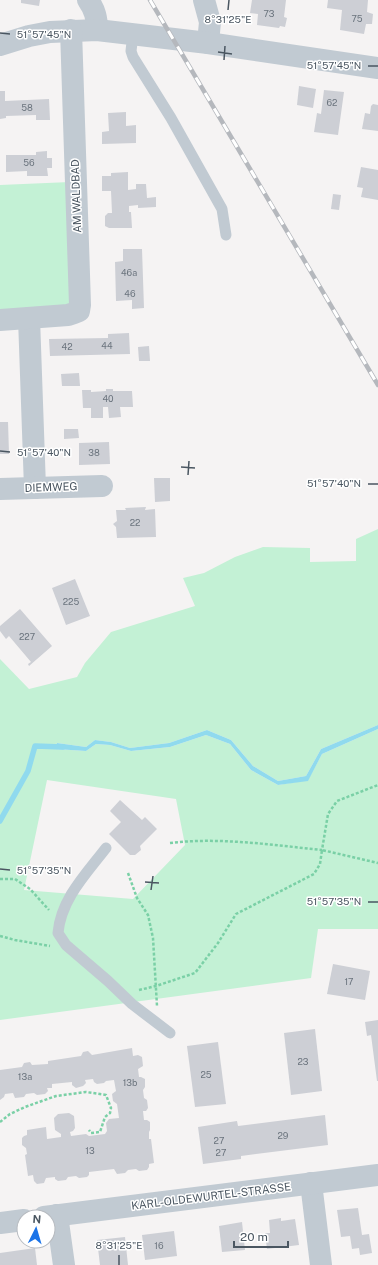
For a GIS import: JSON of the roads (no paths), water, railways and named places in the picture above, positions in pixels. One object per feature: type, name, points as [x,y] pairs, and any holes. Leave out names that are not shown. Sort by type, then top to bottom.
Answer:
[{"type":"street","points":[[88,0],[97,18],[97,30]]},
{"type":"street","points":[[204,0],[210,22],[208,43]]},
{"type":"street","name":"AM WALDBAD","points":[[0,320],[74,313],[79,310],[71,30]]},
{"type":"street","points":[[0,45],[29,36],[50,32],[97,30],[208,43],[378,68]]},
{"type":"street","points":[[29,318],[35,488]]},
{"type":"street","name":"DIEMWEG","points":[[0,489],[102,486]]},
{"type":"street","name":"KARL-OLDEWURTEL-STRASSE","points":[[56,1215],[378,1175]]},
{"type":"street","points":[[311,1183],[321,1265]]},
{"type":"street","points":[[0,1223],[16,1221]]},
{"type":"street","points":[[56,1235],[64,1265]]},
{"type":"lane","points":[[133,34],[131,51],[133,57],[171,118],[222,209],[226,235]]},
{"type":"lane","points":[[106,848],[82,878],[66,902],[59,920],[58,933],[70,948],[132,1004],[170,1033]]},
{"type":"water","points":[[378,725],[378,729],[322,754],[308,781],[278,785],[251,770],[230,744],[206,735],[170,747],[131,751],[110,745],[96,744],[86,751],[55,749],[57,743],[86,747],[95,740],[111,742],[130,748],[169,743],[207,730],[231,740],[253,766],[278,781],[306,776],[321,749]]},
{"type":"waterway","points":[[0,821],[28,771],[35,746],[63,747]]},
{"type":"railway","points":[[150,0],[378,385]]}]
